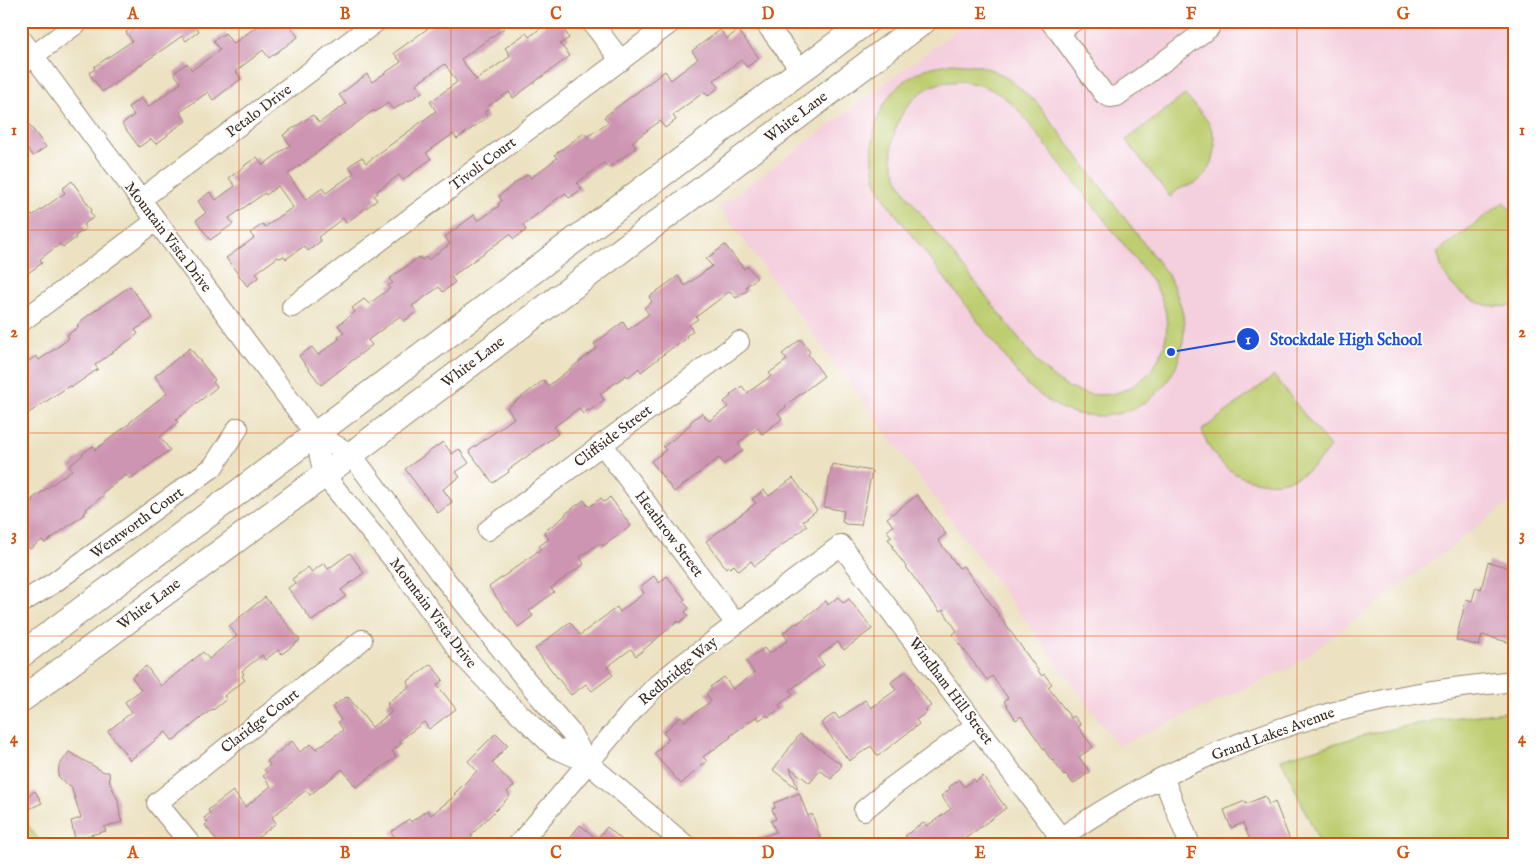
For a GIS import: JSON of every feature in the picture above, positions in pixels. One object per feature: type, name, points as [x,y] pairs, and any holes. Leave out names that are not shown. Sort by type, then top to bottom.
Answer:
[{"type":"main road","points":[[21,655],[867,21]]},
{"type":"main road","name":"White Lane","points":[[21,700],[324,475],[924,21]]},
{"type":"main road","points":[[751,151],[755,130],[794,100],[802,91],[801,70]]},
{"type":"street","points":[[28,61],[80,21]]},
{"type":"street","name":"Petalo Drive","points":[[140,200],[377,21]]},
{"type":"street","points":[[591,21],[621,61]]},
{"type":"street","name":"Tivoli Court","points":[[292,307],[673,21]]},
{"type":"street","points":[[764,21],[801,70]]},
{"type":"street","points":[[1061,25],[1104,94],[1110,97],[1117,96],[1210,23]]},
{"type":"street","name":"Mountain Vista Drive","points":[[21,39],[28,61],[140,200],[315,434],[351,454],[439,572],[571,732],[587,762]]},
{"type":"street","points":[[21,322],[156,221]]},
{"type":"street","name":"Cliffside Street","points":[[488,530],[739,342]]},
{"type":"street","name":"Wentworth Court","points":[[21,603],[52,584],[213,468],[238,428]]},
{"type":"street","name":"Mountain Vista Drive","points":[[315,434],[324,475],[398,565],[462,655],[555,748],[587,762],[685,845]]},
{"type":"street","name":"Heathrow Street","points":[[602,444],[736,624]]},
{"type":"street","name":"Redbridge Way","points":[[518,845],[587,762],[658,684],[842,545]]},
{"type":"street","name":"Windham Hill Street","points":[[842,545],[976,725],[1056,841]]},
{"type":"street","name":"Claridge Court","points":[[191,845],[157,803],[362,640]]},
{"type":"street","name":"Grand Lakes Avenue","points":[[1056,841],[1163,777],[1235,745],[1290,725],[1336,711],[1416,694],[1462,686],[1515,681]]},
{"type":"street","points":[[864,810],[976,725]]},
{"type":"street","points":[[1163,777],[1190,845]]},
{"type":"shaded area","points":[[969,21],[1515,21],[1515,498],[1294,666],[1118,746],[719,207]]},
{"type":"green space","points":[[952,63],[977,65],[995,71],[1015,84],[1032,100],[1034,99],[1168,275],[1183,315],[1184,330],[1181,351],[1174,369],[1164,385],[1151,398],[1136,408],[1118,414],[1099,416],[1078,414],[1056,406],[1025,383],[882,194],[876,180],[873,159],[875,127],[880,112],[898,87],[911,77],[926,69]],"holes":[[[961,81],[992,90],[1005,98],[1019,111],[1150,278],[1158,292],[1164,306],[1167,326],[1164,345],[1157,362],[1145,377],[1131,387],[1113,393],[1094,395],[1069,388],[1040,365],[908,197],[900,183],[893,163],[892,147],[897,124],[902,114],[917,96],[937,84]]]},
{"type":"green space","points":[[1185,95],[1203,115],[1212,130],[1215,146],[1214,154],[1208,170],[1197,182],[1179,189],[1170,197],[1126,140]]},
{"type":"green space","points":[[1504,202],[1515,216],[1515,305],[1504,307],[1482,304],[1462,294],[1446,277],[1437,252]]},
{"type":"green space","points":[[1274,376],[1330,447],[1306,472],[1295,478],[1269,483],[1244,478],[1233,472],[1210,449],[1202,430]]},
{"type":"green space","points":[[1515,711],[1515,845],[1321,845],[1281,759],[1364,735],[1441,719]]},
{"type":"green space","points":[[21,812],[30,828],[43,845],[21,845]]},
{"type":"building","points":[[141,21],[192,21],[199,31],[186,41],[182,36],[102,92],[89,73],[95,69],[94,67],[132,41],[126,32]]},
{"type":"building","points":[[264,21],[287,21],[298,37],[269,58],[263,50],[236,71],[241,79],[213,100],[208,92],[180,112],[186,121],[156,144],[151,139],[139,147],[122,124],[134,115],[128,107],[141,98],[148,107],[181,83],[174,73],[187,63],[192,70],[220,50],[213,41],[225,33],[233,44]]},
{"type":"building","points":[[438,21],[499,21],[504,28],[461,59],[476,80],[508,58],[510,55],[505,48],[526,33],[529,37],[550,21],[561,21],[567,30],[565,31],[569,38],[560,44],[570,56],[513,98],[509,92],[487,107],[489,109],[484,112],[488,117],[457,139],[453,134],[426,153],[431,159],[403,180],[399,175],[377,191],[378,193],[374,196],[377,200],[346,223],[343,218],[318,237],[321,241],[308,251],[304,246],[286,259],[284,256],[278,257],[256,273],[259,277],[247,286],[226,258],[254,238],[250,233],[263,224],[265,227],[293,207],[278,186],[229,218],[233,224],[210,240],[196,220],[206,213],[198,201],[210,192],[216,200],[235,186],[229,178],[245,165],[257,157],[263,165],[290,145],[283,135],[313,115],[319,123],[346,104],[339,95],[367,74],[372,82],[401,62],[394,53]],"holes":[[[445,64],[457,82],[430,102],[436,111],[366,163],[362,157],[349,166],[354,173],[326,193],[322,188],[306,200],[288,174],[374,110],[375,112],[388,103],[393,110],[422,92],[416,84]]]},
{"type":"building","points":[[720,30],[727,39],[738,30],[759,58],[747,67],[741,60],[714,80],[719,87],[708,96],[704,92],[673,115],[676,120],[665,128],[660,121],[632,142],[636,148],[608,168],[604,163],[577,183],[582,189],[569,198],[565,193],[523,225],[526,230],[514,239],[510,234],[451,277],[455,282],[443,292],[439,287],[412,306],[417,312],[404,321],[400,316],[368,340],[372,345],[321,385],[299,356],[312,347],[318,355],[339,339],[338,337],[344,333],[338,325],[355,312],[352,308],[364,299],[369,304],[390,288],[388,286],[393,283],[389,279],[419,257],[422,260],[426,257],[428,260],[450,244],[445,237],[474,215],[478,221],[499,206],[498,204],[502,201],[499,196],[528,174],[531,178],[557,158],[554,155],[584,133],[587,137],[608,122],[604,117],[665,71],[671,80],[698,59],[692,51]]},
{"type":"building","points":[[21,114],[46,147],[33,156],[28,150],[21,155]]},
{"type":"building","points":[[72,181],[92,210],[90,212],[94,217],[83,225],[86,229],[75,236],[76,238],[63,247],[60,244],[40,259],[42,263],[21,278],[21,217],[29,212],[32,216],[65,193],[62,189]]},
{"type":"building","points":[[725,245],[744,269],[747,266],[757,278],[746,286],[748,290],[736,298],[730,291],[696,317],[698,319],[689,325],[693,331],[686,336],[687,338],[641,372],[639,368],[600,394],[604,400],[589,411],[583,414],[579,408],[554,427],[558,434],[493,483],[469,451],[514,418],[507,408],[544,380],[548,386],[597,348],[594,344],[623,322],[628,330],[649,314],[644,308],[652,302],[649,297],[678,276],[685,286],[712,266],[706,259]]},
{"type":"building","points":[[130,286],[153,318],[135,330],[138,334],[95,365],[98,369],[21,418],[21,366],[36,356],[39,360],[62,344],[69,338],[67,335],[79,327],[77,325],[82,320]]},
{"type":"building","points":[[801,339],[810,352],[808,354],[824,376],[778,413],[782,419],[762,434],[758,428],[738,443],[743,450],[724,464],[719,458],[674,492],[651,461],[666,450],[663,447],[685,430],[691,424],[690,422],[702,413],[709,421],[728,407],[724,402],[742,386],[747,393],[771,376],[769,373],[787,360],[782,354]]},
{"type":"building","points":[[190,348],[215,380],[213,382],[217,387],[176,420],[178,422],[160,437],[170,450],[130,479],[126,475],[102,493],[104,495],[86,509],[85,514],[45,543],[42,540],[30,549],[27,546],[21,550],[21,509],[72,470],[69,466],[82,454],[93,446],[95,450],[167,393],[155,376]]},
{"type":"building","points":[[443,442],[452,454],[459,449],[469,463],[456,472],[460,477],[443,489],[452,502],[438,513],[405,469]]},
{"type":"building","points":[[832,464],[872,471],[861,525],[845,524],[842,522],[844,511],[824,507]]},
{"type":"building","points":[[793,478],[817,510],[803,521],[807,526],[755,566],[751,561],[739,571],[734,565],[726,568],[706,541],[756,503],[752,499],[764,490],[769,496]]},
{"type":"building","points":[[917,495],[946,534],[938,540],[959,568],[963,566],[1042,676],[1044,674],[1052,684],[1048,687],[1071,718],[1074,716],[1081,725],[1078,727],[1093,747],[1079,757],[1090,772],[1073,784],[1066,774],[1064,776],[1052,761],[1021,716],[1016,720],[1004,701],[1008,698],[992,676],[987,680],[957,641],[953,634],[957,631],[943,610],[940,612],[932,603],[892,547],[888,539],[892,537],[887,531],[893,526],[887,518]]},
{"type":"building","points":[[610,497],[631,526],[603,546],[600,543],[580,557],[584,564],[551,588],[554,592],[529,611],[533,616],[518,627],[489,587],[541,549],[539,546],[549,539],[544,532],[565,514],[584,500],[589,507],[601,498],[604,502]]},
{"type":"building","points":[[350,553],[364,573],[341,590],[346,596],[312,621],[288,588],[295,583],[292,579],[308,567],[312,572],[324,563],[328,569]]},
{"type":"building","points":[[1488,562],[1515,569],[1515,644],[1482,635],[1479,646],[1456,640],[1466,599],[1472,601],[1476,587],[1481,589]]},
{"type":"building","points":[[654,576],[659,583],[667,576],[685,599],[683,601],[689,608],[685,612],[688,616],[679,623],[678,621],[636,656],[631,649],[607,667],[613,675],[592,691],[586,684],[571,695],[535,649],[570,622],[580,635],[617,607],[620,612],[644,593],[640,587]]},
{"type":"building","points":[[265,597],[300,640],[282,654],[278,650],[265,660],[262,655],[242,671],[244,674],[242,676],[245,680],[224,696],[227,699],[174,740],[166,732],[130,760],[108,731],[132,712],[125,702],[141,690],[132,677],[146,666],[161,686],[203,652],[209,659],[237,636],[229,626]]},
{"type":"building","points":[[838,597],[843,603],[849,599],[872,629],[844,650],[838,642],[818,657],[824,665],[790,690],[793,694],[779,705],[781,708],[768,717],[767,715],[759,720],[757,716],[730,736],[703,757],[707,761],[681,784],[654,754],[669,739],[663,733],[681,716],[685,721],[711,701],[706,693],[712,689],[710,687],[724,677],[733,689],[754,673],[746,661],[764,648],[769,654],[788,640],[783,633],[826,601],[828,605]]},
{"type":"building","points":[[431,664],[443,680],[437,685],[456,709],[429,729],[424,722],[399,741],[401,744],[392,751],[396,757],[356,787],[342,769],[310,795],[306,790],[272,817],[276,823],[249,845],[220,845],[205,825],[208,823],[204,818],[210,813],[208,810],[233,791],[245,807],[271,786],[263,776],[267,773],[264,770],[270,765],[267,761],[292,741],[300,752],[311,744],[316,749],[343,730],[338,722],[341,720],[332,707],[346,697],[348,697],[372,727],[391,713],[387,703],[410,686],[407,682]]},
{"type":"building","points":[[906,671],[931,706],[925,710],[927,712],[916,720],[919,724],[878,756],[871,746],[849,761],[821,723],[835,713],[839,719],[865,700],[871,708],[896,690],[891,682]]},
{"type":"building","points":[[496,733],[508,745],[492,763],[514,786],[507,792],[510,796],[471,835],[473,836],[461,845],[401,845],[391,832],[409,819],[411,822],[427,810],[431,815],[456,795],[454,794],[477,771],[468,761]]},
{"type":"building","points":[[800,734],[842,765],[831,779],[820,770],[810,783],[790,768],[798,789],[773,770]]},
{"type":"building","points":[[69,752],[104,772],[109,772],[110,783],[118,800],[122,822],[104,827],[106,831],[75,839],[71,821],[81,818],[71,786],[58,776],[59,766]]},
{"type":"building","points":[[983,776],[1006,808],[966,838],[972,845],[897,845],[907,838],[905,836],[918,826],[924,823],[927,826],[951,809],[941,796],[950,789],[949,787],[959,780],[964,787],[974,779],[976,782]]},
{"type":"building","points":[[35,791],[42,803],[29,809],[23,799]]},
{"type":"building","points":[[799,793],[808,816],[812,814],[821,839],[806,845],[744,845],[744,843],[776,832],[771,821],[776,819],[772,809],[775,808],[774,803]]},
{"type":"building","points":[[1265,796],[1269,805],[1275,802],[1290,840],[1288,841],[1290,845],[1252,845],[1243,823],[1231,828],[1224,810],[1245,801],[1246,804]]},
{"type":"building","points":[[580,825],[597,839],[607,827],[628,845],[575,845],[569,839]]},
{"type":"place","name":"Stockdale High School","points":[[1171,352]]}]
